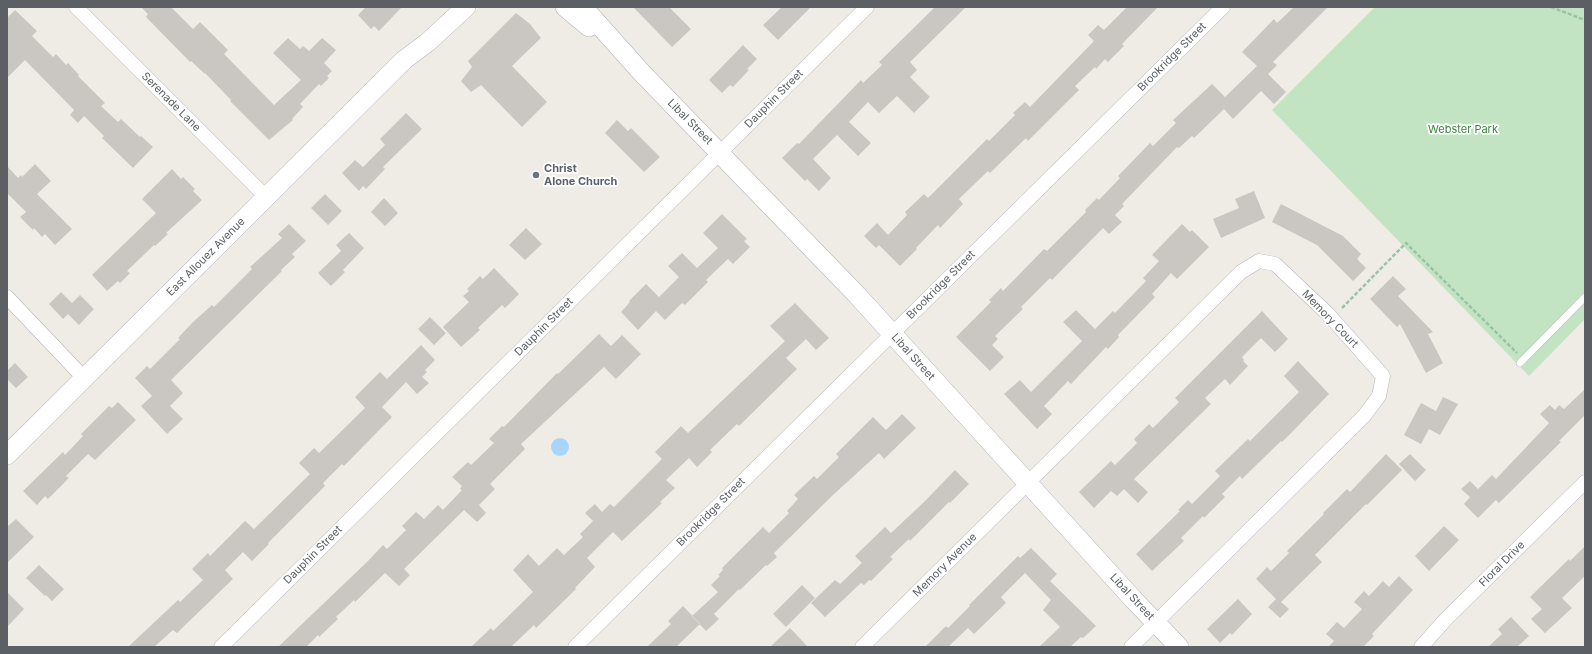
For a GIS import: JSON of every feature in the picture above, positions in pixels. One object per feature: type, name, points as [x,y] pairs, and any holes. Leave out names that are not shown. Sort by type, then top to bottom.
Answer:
[{"type":"street","name":"Serenade Lane","points":[[76,7],[266,197]]},
{"type":"street","name":"East Allouez Avenue","points":[[404,60],[420,38],[450,7]]},
{"type":"street","name":"East Allouez Avenue","points":[[7,454],[404,60],[428,42],[466,7]]},
{"type":"street","name":"Libal Street","points":[[566,7],[642,73]]},
{"type":"street","name":"Libal Street","points":[[583,7],[642,73],[892,333],[1179,647]]},
{"type":"street","name":"Dauphin Street","points":[[220,647],[867,7]]},
{"type":"street","name":"Brookridge Street","points":[[575,647],[1223,7]]},
{"type":"street","name":"Memory Court","points":[[1028,483],[1241,272],[1260,261],[1275,264],[1332,318],[1383,376],[1379,396],[1364,416],[1156,623]]},
{"type":"street","points":[[7,297],[84,378]]},
{"type":"street","name":"Floral Drive","points":[[1421,647],[1446,619],[1585,482]]},
{"type":"street","name":"Memory Avenue","points":[[862,647],[1028,483]]},
{"type":"street","points":[[1131,647],[1156,623]]},
{"type":"lane","points":[[1522,362],[1585,296]]},
{"type":"path","points":[[1551,7],[1585,20]]},
{"type":"path","points":[[1332,318],[1406,243],[1522,362]]},
{"type":"green space","name":"Webster Park","points":[[1375,7],[1585,7],[1585,319],[1529,376],[1272,110]]},
{"type":"water","points":[[560,438],[566,441],[569,447],[566,453],[560,456],[554,453],[551,447],[554,441]]},
{"type":"building","points":[[141,7],[171,7],[193,29],[200,22],[228,50],[224,54],[274,105],[301,80],[273,53],[288,38],[300,49],[303,46],[309,51],[322,38],[336,50],[324,63],[332,71],[327,76],[329,78],[321,86],[319,84],[300,104],[303,107],[292,119],[293,120],[269,140],[230,101],[231,100],[205,73],[191,61],[190,62],[146,17],[148,14]]},
{"type":"building","points":[[366,7],[402,7],[379,31],[374,26],[371,29],[358,15]]},
{"type":"building","points":[[633,7],[669,7],[691,29],[672,47]]},
{"type":"building","points":[[782,7],[811,7],[778,40],[763,25]]},
{"type":"building","points":[[935,7],[966,7],[910,62],[917,70],[910,77],[930,97],[914,113],[897,96],[879,113],[868,102],[849,122],[871,143],[858,156],[837,135],[813,159],[831,178],[819,191],[807,179],[805,181],[782,158],[797,143],[799,144],[861,80],[863,83],[882,65],[879,62]]},
{"type":"building","points":[[1127,7],[1158,7],[1122,44],[1124,46],[1108,62],[1105,59],[1096,69],[1095,67],[1075,86],[1079,90],[1028,141],[1026,138],[990,173],[988,171],[959,199],[963,204],[940,228],[938,225],[900,266],[879,245],[876,248],[864,236],[877,223],[888,235],[907,215],[905,212],[924,194],[928,198],[987,139],[989,141],[1015,115],[1013,113],[1025,102],[1030,107],[1094,41],[1088,35],[1098,25],[1104,30]]},
{"type":"building","points":[[1294,7],[1328,7],[1273,62],[1277,65],[1268,74],[1286,92],[1274,104],[1261,91],[1233,119],[1224,109],[1194,138],[1192,136],[1179,148],[1177,147],[1122,204],[1124,206],[1115,215],[1122,222],[1109,234],[1103,228],[1052,280],[1050,278],[1021,307],[1023,309],[995,336],[998,339],[992,345],[1004,357],[990,371],[956,337],[991,302],[989,300],[1001,288],[1003,291],[1044,249],[1047,251],[1086,212],[1085,210],[1097,198],[1099,200],[1120,178],[1118,176],[1150,143],[1153,146],[1176,123],[1173,120],[1212,84],[1225,97],[1257,66],[1242,52],[1274,19],[1277,23]]},
{"type":"building","points":[[15,10],[37,31],[32,36],[53,57],[56,54],[66,65],[68,63],[79,75],[78,76],[105,103],[101,106],[118,122],[121,119],[153,147],[133,168],[102,138],[104,136],[84,116],[78,123],[70,115],[74,110],[25,60],[7,78],[7,18]]},
{"type":"building","points":[[516,13],[530,24],[541,38],[512,66],[547,102],[522,127],[481,85],[471,92],[461,81],[472,67],[468,61]]},
{"type":"building","points":[[743,45],[757,59],[733,87],[730,85],[722,93],[709,80]]},
{"type":"building","points":[[406,113],[422,129],[383,167],[385,169],[366,189],[363,186],[359,191],[342,173],[355,160],[363,167],[385,145],[380,139]]},
{"type":"building","points":[[617,120],[628,131],[631,128],[660,157],[644,172],[605,133]]},
{"type":"building","points":[[35,164],[51,181],[37,194],[72,229],[55,245],[45,234],[42,237],[34,228],[33,230],[20,217],[26,212],[7,193],[7,166],[18,178],[21,175],[22,177]]},
{"type":"building","points":[[172,169],[181,179],[183,177],[195,189],[193,191],[202,200],[166,233],[168,234],[155,246],[154,245],[127,271],[130,273],[120,283],[118,281],[107,291],[92,275],[156,213],[142,199]]},
{"type":"building","points":[[1254,191],[1265,218],[1221,238],[1213,219],[1239,208],[1235,199]]},
{"type":"building","points":[[325,194],[342,211],[328,225],[311,208]]},
{"type":"building","points":[[384,198],[398,213],[385,226],[371,212]]},
{"type":"building","points":[[1281,204],[1343,236],[1361,254],[1357,259],[1366,268],[1353,281],[1317,245],[1272,222]]},
{"type":"building","points":[[722,214],[747,239],[744,241],[750,247],[733,264],[728,259],[706,280],[708,282],[685,305],[682,303],[665,320],[656,311],[638,330],[621,312],[630,302],[629,301],[646,284],[659,297],[679,277],[668,266],[682,253],[697,268],[718,248],[703,233]]},
{"type":"building","points":[[289,224],[306,241],[292,254],[295,257],[171,380],[183,393],[170,406],[183,419],[167,434],[141,406],[152,396],[135,378],[147,366],[150,369],[180,339],[178,338],[193,322],[212,305],[214,307],[252,269],[250,267],[282,238],[278,234]]},
{"type":"building","points":[[1182,224],[1190,232],[1192,230],[1209,247],[1177,279],[1171,273],[1152,294],[1155,297],[1118,335],[1119,337],[1108,349],[1106,347],[1071,384],[1068,381],[1044,406],[1052,414],[1037,429],[1004,394],[1020,380],[1031,392],[1082,341],[1063,322],[1076,310],[1095,329],[1113,311],[1115,313],[1146,281],[1143,278],[1159,261],[1152,255]]},
{"type":"building","points":[[526,228],[542,244],[525,260],[509,245]]},
{"type":"building","points":[[349,233],[364,248],[343,270],[345,272],[331,286],[318,273],[341,251],[336,245]]},
{"type":"building","points":[[494,268],[519,294],[505,308],[502,305],[478,328],[480,330],[461,347],[443,327],[469,302],[463,296],[469,291],[467,289],[480,276],[483,279]]},
{"type":"building","points":[[1393,276],[1406,289],[1398,296],[1433,332],[1428,334],[1443,363],[1426,373],[1400,324],[1397,327],[1370,299]]},
{"type":"building","points":[[61,292],[72,303],[80,295],[94,309],[79,325],[68,314],[63,319],[49,304]]},
{"type":"building","points":[[795,303],[829,338],[816,350],[806,339],[786,358],[797,369],[739,426],[737,424],[710,450],[712,452],[697,467],[689,458],[666,480],[675,488],[660,502],[662,503],[622,541],[613,532],[587,558],[595,567],[575,588],[576,589],[536,628],[534,625],[511,647],[471,647],[491,628],[493,631],[533,592],[513,570],[528,554],[539,566],[557,548],[564,555],[583,537],[580,534],[593,521],[585,513],[595,504],[602,512],[610,504],[614,507],[662,459],[655,452],[681,426],[688,433],[785,341],[770,326]]},
{"type":"building","points":[[1262,311],[1288,339],[1275,352],[1261,338],[1242,357],[1244,360],[1243,361],[1248,366],[1230,385],[1225,379],[1205,398],[1211,404],[1134,479],[1148,492],[1138,503],[1124,489],[1117,496],[1111,491],[1094,508],[1079,492],[1111,461],[1115,465],[1137,443],[1134,439],[1149,424],[1153,428],[1179,402],[1175,398]]},
{"type":"building","points":[[430,317],[446,333],[434,345],[418,329]]},
{"type":"building","points":[[599,334],[611,346],[622,335],[641,354],[616,379],[604,367],[521,444],[525,449],[490,484],[495,489],[479,505],[486,513],[477,522],[464,510],[404,569],[410,575],[399,586],[385,573],[355,602],[354,600],[336,617],[338,619],[319,637],[318,635],[306,647],[278,647],[383,545],[387,549],[406,530],[402,526],[416,512],[424,519],[438,505],[443,510],[462,490],[460,489],[462,486],[452,477],[468,462],[471,465],[494,443],[489,439],[502,426],[504,427],[557,373],[558,374]]},
{"type":"building","points":[[421,345],[435,360],[425,370],[427,372],[422,377],[429,383],[417,394],[406,382],[382,407],[392,417],[344,466],[342,464],[323,483],[325,486],[252,561],[243,552],[225,570],[233,579],[177,633],[173,630],[154,647],[128,647],[178,600],[180,602],[203,580],[192,569],[208,553],[210,556],[245,521],[254,529],[310,474],[299,463],[314,448],[319,453],[365,408],[355,397],[380,372],[387,379]]},
{"type":"building","points":[[1298,361],[1329,394],[1282,442],[1281,441],[1242,479],[1240,476],[1222,494],[1225,497],[1181,538],[1184,541],[1152,571],[1136,554],[1180,511],[1178,510],[1188,500],[1192,504],[1220,476],[1215,471],[1248,439],[1250,441],[1299,392],[1284,376]]},
{"type":"building","points":[[15,363],[28,377],[16,388],[7,379],[7,371]]},
{"type":"building","points":[[1585,389],[1585,415],[1559,441],[1561,442],[1499,503],[1496,500],[1478,518],[1464,504],[1470,497],[1461,489],[1470,481],[1478,489],[1492,475],[1496,479],[1549,423],[1540,414],[1550,405],[1555,410],[1559,405],[1564,409]]},
{"type":"building","points":[[1443,397],[1458,404],[1440,435],[1429,429],[1421,444],[1404,435],[1421,403],[1436,411]]},
{"type":"building","points":[[118,402],[136,420],[95,460],[88,454],[66,476],[69,478],[48,499],[45,496],[37,505],[23,491],[63,452],[65,455],[83,436],[81,434],[109,406],[112,408]]},
{"type":"building","points":[[902,414],[916,428],[884,459],[879,453],[833,495],[774,553],[777,557],[767,566],[766,565],[740,590],[739,589],[714,614],[719,619],[706,631],[692,616],[718,592],[711,585],[720,576],[718,575],[723,570],[722,568],[763,527],[769,533],[789,513],[787,511],[798,499],[794,495],[814,476],[817,479],[839,457],[836,454],[873,417],[886,430]]},
{"type":"building","points":[[1386,454],[1402,470],[1315,555],[1322,562],[1281,602],[1289,609],[1280,618],[1268,607],[1276,599],[1256,579],[1267,567],[1271,571],[1289,553],[1287,551],[1324,514],[1323,513],[1347,489],[1350,492]]},
{"type":"building","points":[[1410,454],[1426,470],[1415,481],[1399,464]]},
{"type":"building","points":[[955,470],[969,484],[910,541],[909,539],[890,557],[893,559],[871,581],[869,580],[864,585],[861,583],[825,617],[811,603],[835,580],[840,584],[862,563],[855,556],[885,527],[891,533]]},
{"type":"building","points":[[16,519],[34,537],[7,563],[7,527]]},
{"type":"building","points":[[1444,526],[1459,540],[1429,571],[1415,556]]},
{"type":"building","points":[[1585,546],[1585,576],[1562,598],[1572,608],[1545,633],[1531,619],[1542,609],[1530,597],[1569,559],[1570,561]]},
{"type":"building","points":[[1031,548],[1057,574],[1050,581],[1096,626],[1070,647],[1039,647],[1060,627],[1043,610],[1051,600],[1025,573],[1001,597],[1006,603],[974,634],[968,628],[948,647],[925,647],[946,626],[948,628],[1018,556],[1020,558]]},
{"type":"building","points":[[39,565],[64,589],[52,601],[26,578]]},
{"type":"building","points":[[1399,576],[1413,590],[1372,634],[1374,636],[1363,647],[1328,647],[1334,641],[1326,634],[1337,622],[1344,628],[1362,609],[1354,602],[1364,591],[1369,596],[1383,581],[1389,587]]},
{"type":"building","points":[[802,585],[815,598],[786,627],[773,614]]},
{"type":"building","points":[[7,592],[24,609],[7,627]]},
{"type":"building","points":[[1238,599],[1252,614],[1232,635],[1230,633],[1220,643],[1207,629]]},
{"type":"building","points":[[683,606],[700,624],[676,647],[647,647],[671,624],[668,621]]},
{"type":"building","points":[[1511,617],[1529,636],[1517,647],[1488,647],[1502,634],[1498,629]]},
{"type":"building","points":[[790,628],[808,647],[770,647]]},
{"type":"place","name":"Christ Alone Church","points":[[536,175]]}]
